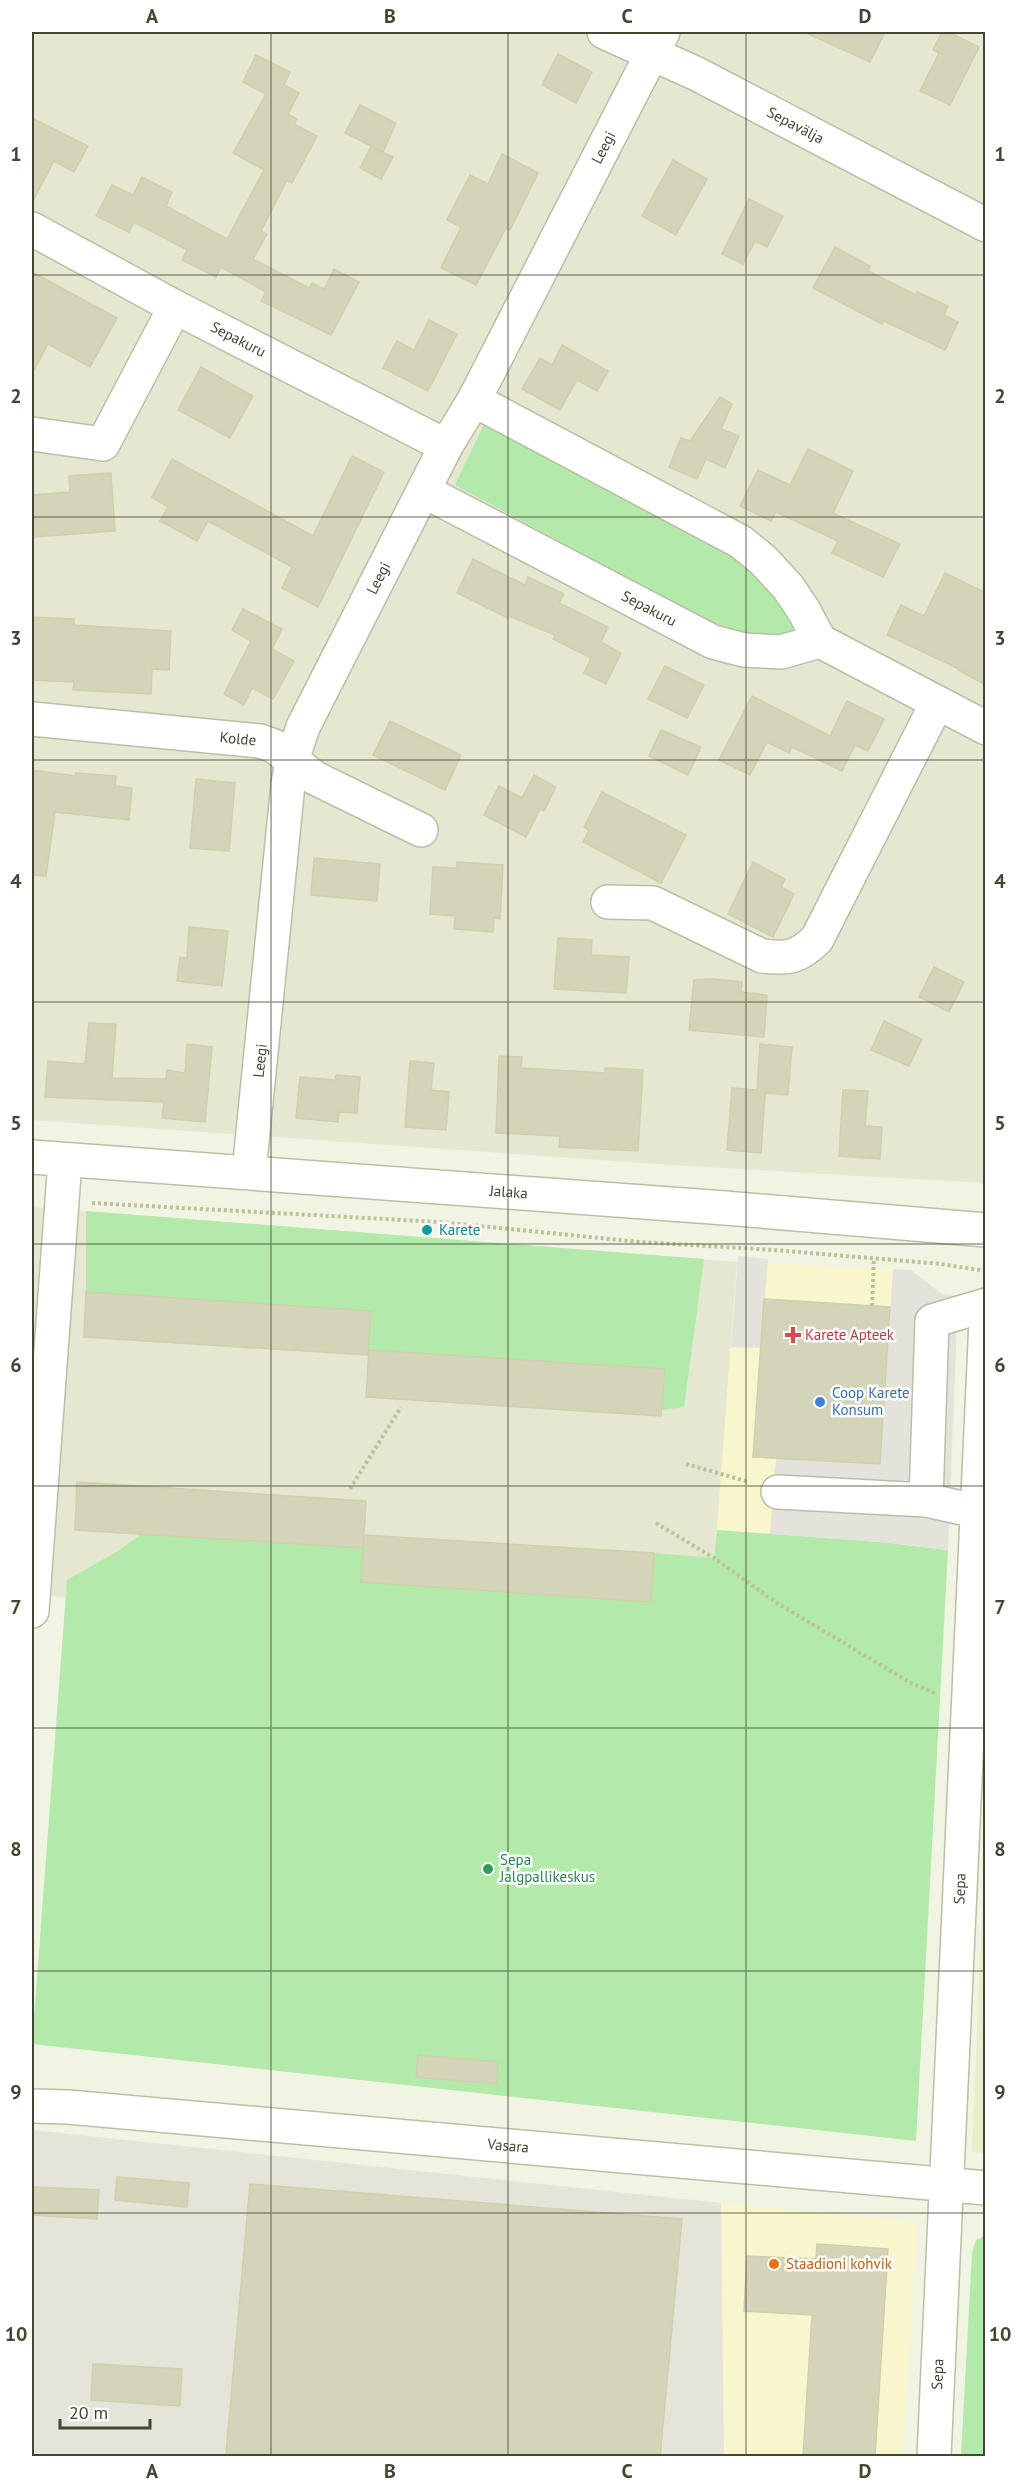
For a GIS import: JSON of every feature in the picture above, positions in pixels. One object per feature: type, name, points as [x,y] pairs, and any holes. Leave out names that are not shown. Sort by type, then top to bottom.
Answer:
[{"type":"street","name":"Sepavälja","points":[[604,32],[657,43],[697,74],[986,225]]},
{"type":"street","name":"Leegi","points":[[249,1172],[292,760],[303,727],[446,446],[474,400],[657,43]]},
{"type":"street","name":"Sepakuru","points":[[32,229],[175,307],[446,446]]},
{"type":"street","points":[[32,434],[103,444],[175,307]]},
{"type":"street","points":[[474,400],[741,542],[763,560],[788,587],[804,610],[820,641],[986,728]]},
{"type":"street","name":"Sepakuru","points":[[424,492],[713,642],[744,650],[781,652],[820,641]]},
{"type":"street","points":[[608,902],[653,903],[762,956],[793,956],[804,951],[816,939],[937,703]]},
{"type":"street","name":"Kolde","points":[[32,718],[260,741],[274,746],[315,778],[421,830]]},
{"type":"street","name":"Jalaka","points":[[32,1157],[748,1209],[985,1230]]},
{"type":"street","points":[[32,1611],[65,1160]]},
{"type":"street","points":[[926,1500],[932,1321],[986,1305]]},
{"type":"street","name":"Sepa","points":[[934,2457],[986,1321]]},
{"type":"street","points":[[778,1492],[926,1500],[976,1511]]},
{"type":"street","name":"Vasara","points":[[32,2106],[68,2107],[986,2188]]},
{"type":"path","points":[[62,1201],[440,1222],[640,1242],[874,1259],[986,1271]]},
{"type":"path","points":[[872,1306],[874,1259]]},
{"type":"path","points":[[350,1488],[402,1407]]},
{"type":"path","points":[[686,1464],[725,1473],[778,1492]]},
{"type":"path","points":[[656,1523],[714,1558],[797,1615],[909,1682],[946,1698]]},
{"type":"shaded area","points":[[32,32],[985,32],[985,1183],[672,1165],[32,1120]]},
{"type":"shaded area","points":[[32,1207],[737,1262],[717,1530],[706,1637],[32,1595]]},
{"type":"shaded area","points":[[738,1256],[768,1259],[761,1348],[731,1347]]},
{"type":"shaded area","points":[[737,1262],[911,1270],[942,1294],[958,1296],[948,1550],[880,1542],[717,1530]]},
{"type":"shaded area","points":[[893,1269],[911,1270],[942,1294],[958,1296],[948,1550],[880,1542],[770,1534],[776,1458],[880,1464]]},
{"type":"shaded area","points":[[985,1840],[985,2153],[972,2152]]},
{"type":"shaded area","points":[[32,2130],[721,2203],[724,2456],[32,2456]]},
{"type":"shaded area","points":[[721,2203],[918,2222],[903,2456],[724,2456]]},
{"type":"green space","points":[[486,420],[652,509],[745,563],[792,614],[794,631],[772,643],[739,635],[711,623],[455,485]]},
{"type":"green space","points":[[86,1211],[704,1259],[684,1407],[662,1410],[664,1369],[369,1350],[371,1311],[86,1292]]},
{"type":"green space","name":"Sepa Jalgpallikeskus","points":[[717,1530],[880,1542],[948,1550],[916,2141],[32,2044],[67,1580],[118,1551],[141,1534],[364,1548],[362,1582],[651,1602],[654,1553],[714,1558]]},
{"type":"green space","points":[[985,2236],[985,2456],[961,2456],[972,2253],[976,2240]]},
{"type":"building","points":[[804,32],[885,32],[870,62]]},
{"type":"building","points":[[942,32],[948,32],[979,47],[950,105],[920,91],[939,53],[933,50]]},
{"type":"building","points":[[558,54],[592,72],[576,103],[542,85]]},
{"type":"building","points":[[256,55],[290,72],[284,85],[299,93],[288,114],[297,119],[294,124],[317,136],[292,183],[287,180],[261,231],[267,234],[253,259],[309,288],[312,283],[324,289],[334,269],[359,282],[331,335],[261,301],[266,292],[221,267],[216,277],[182,260],[187,250],[134,222],[129,232],[96,216],[112,185],[133,195],[142,177],[172,192],[166,206],[227,239],[264,170],[233,153],[266,94],[243,82]]},
{"type":"building","points":[[360,105],[396,123],[383,152],[345,133]]},
{"type":"building","points":[[32,118],[88,146],[74,172],[54,161],[32,203]]},
{"type":"building","points":[[371,147],[393,157],[381,179],[360,168]]},
{"type":"building","points":[[502,154],[538,173],[510,230],[506,228],[476,285],[441,268],[461,227],[447,220],[470,175],[488,184]]},
{"type":"building","points":[[673,160],[707,179],[676,235],[642,216]]},
{"type":"building","points":[[749,199],[783,216],[767,247],[755,241],[743,264],[722,254]]},
{"type":"building","points":[[835,247],[870,266],[868,271],[916,295],[917,292],[948,306],[944,315],[958,322],[945,350],[884,321],[882,324],[813,288]]},
{"type":"building","points":[[32,272],[117,318],[90,367],[48,344],[32,374]]},
{"type":"building","points":[[429,320],[457,334],[428,391],[383,368],[397,341],[414,350]]},
{"type":"building","points":[[562,345],[608,371],[597,391],[577,380],[560,410],[522,389],[540,358],[552,365]]},
{"type":"building","points":[[201,367],[253,396],[230,438],[178,410]]},
{"type":"building","points":[[720,397],[732,404],[721,429],[739,436],[725,468],[706,459],[697,479],[669,467],[681,438],[690,441]]},
{"type":"building","points":[[808,449],[853,471],[833,513],[900,544],[883,577],[832,553],[838,541],[776,512],[771,521],[740,506],[758,470],[790,485]]},
{"type":"building","points":[[352,456],[384,472],[318,607],[282,588],[292,567],[208,521],[197,541],[160,521],[168,507],[152,497],[172,459],[313,536]]},
{"type":"building","points":[[111,473],[115,531],[34,537],[32,495],[70,492],[69,476]]},
{"type":"building","points":[[473,559],[525,585],[528,577],[564,594],[559,603],[608,627],[601,642],[621,653],[606,684],[584,673],[591,658],[553,639],[555,635],[509,616],[508,618],[457,593]]},
{"type":"building","points":[[945,573],[986,593],[986,685],[959,669],[887,635],[901,605],[924,616]]},
{"type":"building","points":[[243,609],[282,629],[272,649],[294,661],[273,699],[252,688],[244,705],[224,694],[251,641],[232,630]]},
{"type":"building","points":[[32,617],[74,619],[74,625],[171,631],[169,670],[152,669],[151,694],[73,690],[74,682],[32,680]]},
{"type":"building","points":[[665,666],[704,685],[687,718],[648,699]]},
{"type":"building","points":[[752,696],[830,736],[847,701],[884,719],[868,751],[855,745],[842,771],[792,747],[789,753],[767,742],[750,775],[719,760]]},
{"type":"building","points":[[390,721],[461,755],[445,790],[373,755]]},
{"type":"building","points":[[661,730],[701,747],[688,775],[649,756]]},
{"type":"building","points":[[32,770],[75,776],[76,773],[116,776],[115,786],[132,788],[129,820],[55,812],[46,876],[32,875]]},
{"type":"building","points":[[534,775],[556,787],[544,811],[540,809],[526,837],[484,815],[499,786],[522,798]]},
{"type":"building","points":[[196,779],[235,783],[229,851],[190,848]]},
{"type":"building","points":[[602,792],[686,835],[661,883],[583,842],[589,830],[584,827]]},
{"type":"building","points":[[314,858],[380,864],[377,901],[311,895]]},
{"type":"building","points":[[457,862],[503,865],[500,919],[494,918],[493,932],[454,929],[455,916],[430,914],[433,867],[457,868]]},
{"type":"building","points":[[753,862],[785,879],[781,887],[794,894],[773,937],[728,914]]},
{"type":"building","points":[[189,927],[228,931],[222,986],[177,981],[180,957],[187,958]]},
{"type":"building","points":[[558,938],[592,940],[591,955],[629,957],[626,993],[554,989]]},
{"type":"building","points":[[934,967],[964,982],[949,1012],[919,997]]},
{"type":"building","points":[[694,980],[742,982],[741,992],[767,995],[764,1037],[689,1030]]},
{"type":"building","points":[[884,1021],[922,1039],[909,1066],[871,1050]]},
{"type":"building","points":[[89,1023],[116,1024],[112,1078],[166,1079],[167,1070],[185,1073],[187,1044],[212,1047],[205,1122],[162,1118],[164,1102],[45,1097],[48,1061],[85,1064]]},
{"type":"building","points":[[760,1044],[792,1047],[788,1095],[765,1093],[761,1153],[727,1150],[732,1088],[757,1090]]},
{"type":"building","points":[[499,1056],[522,1057],[521,1068],[605,1073],[605,1068],[643,1070],[638,1151],[559,1147],[560,1136],[496,1133]]},
{"type":"building","points":[[410,1061],[434,1063],[431,1090],[449,1092],[446,1130],[405,1127]]},
{"type":"building","points":[[336,1075],[360,1077],[357,1113],[339,1112],[338,1122],[296,1118],[300,1077],[335,1080]]},
{"type":"building","points":[[843,1090],[868,1091],[865,1126],[882,1127],[880,1159],[839,1156]]},
{"type":"building","points":[[86,1292],[371,1311],[368,1355],[84,1337]]},
{"type":"building","name":"Coop Karete Konsum","points":[[764,1299],[890,1307],[880,1464],[753,1457]]},
{"type":"building","points":[[369,1350],[665,1369],[661,1416],[366,1397]]},
{"type":"building","points":[[77,1482],[366,1501],[363,1548],[75,1530]]},
{"type":"building","points":[[364,1535],[654,1553],[651,1602],[361,1582]]},
{"type":"building","points":[[418,2055],[498,2062],[497,2084],[416,2077]]},
{"type":"building","points":[[117,2177],[189,2183],[187,2207],[115,2200]]},
{"type":"building","points":[[250,2184],[682,2219],[660,2457],[259,2457],[226,2454]]},
{"type":"building","points":[[32,2187],[99,2190],[97,2219],[32,2215]]},
{"type":"building","points":[[817,2244],[888,2249],[875,2457],[803,2457],[812,2315],[744,2311],[747,2256],[816,2259]]},
{"type":"building","points":[[93,2364],[182,2369],[180,2406],[91,2400]]},
{"type":"place","name":"Karete","points":[[427,1230]]},
{"type":"place","name":"Karete Apteek","points":[[793,1335]]},
{"type":"place","name":"Coop Karete Konsum","points":[[820,1402]]},
{"type":"place","name":"Sepa Jalgpallikeskus","points":[[488,1869]]},
{"type":"place","name":"Staadioni kohvik","points":[[774,2264]]}]
